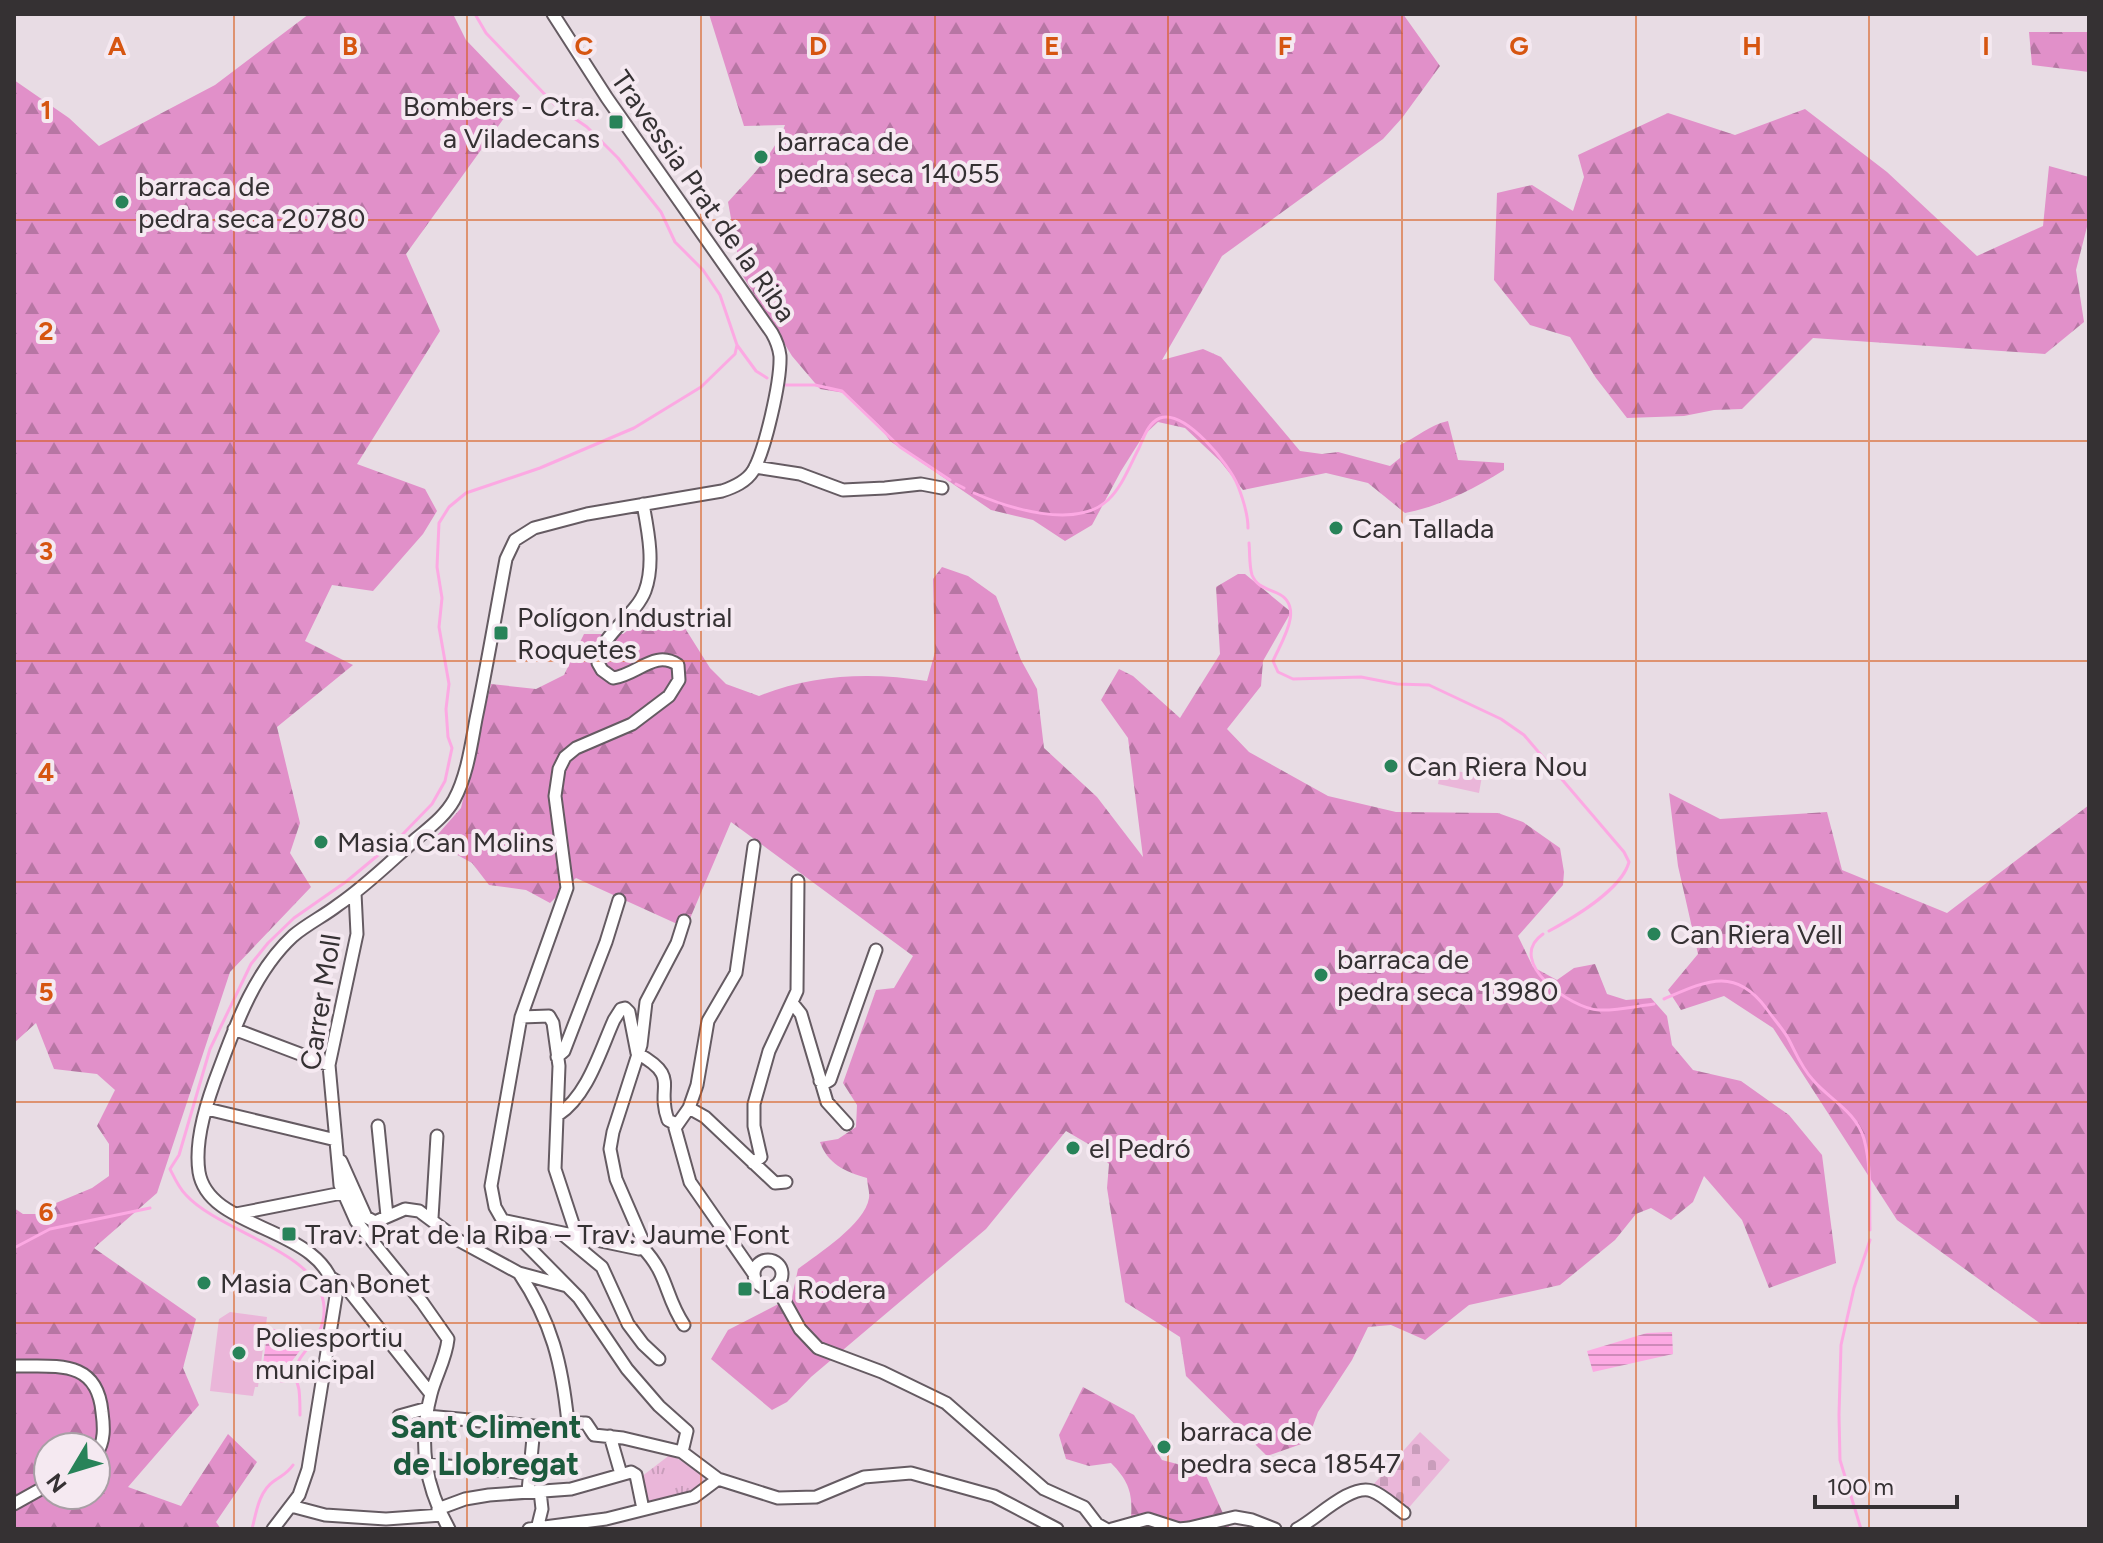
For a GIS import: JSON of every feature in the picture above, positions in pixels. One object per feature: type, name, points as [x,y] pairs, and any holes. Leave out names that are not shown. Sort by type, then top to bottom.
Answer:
[{"type":"street","name":"Travessia Prat de la Riba","points":[[553,14],[614,108],[768,326],[778,346],[780,362],[767,429],[755,467]]},
{"type":"street","points":[[273,1529],[302,1488],[308,1469],[336,1303],[335,1290],[321,1264],[303,1249],[236,1214],[209,1195],[200,1177],[200,1145],[207,1109],[234,1029],[249,996],[279,951],[302,929],[355,893],[451,806],[464,776],[506,559],[515,540],[534,528],[548,524],[728,489],[743,481],[755,467],[800,474],[843,490],[921,484],[942,488]]},
{"type":"street","points":[[643,504],[649,539],[649,572],[645,592],[604,646],[598,663],[605,674],[613,678],[626,676],[653,660],[663,659],[676,662],[680,673],[669,696],[648,713],[623,728],[583,744],[565,757],[559,769],[555,796],[567,878],[566,893],[521,1017],[491,1173],[494,1202],[503,1221],[579,1298],[627,1369],[659,1406],[687,1431],[682,1452]]},
{"type":"street","points":[[676,1124],[689,1108],[697,1085],[708,1021],[733,980],[738,963],[754,846]]},
{"type":"street","points":[[753,1163],[761,1157],[754,1126],[754,1104],[772,1044],[793,1004],[798,980],[798,881]]},
{"type":"street","name":"Carrer Moll","points":[[355,893],[357,934],[329,1065],[342,1193],[361,1228],[448,1339],[431,1394],[425,1464],[429,1483],[449,1529]]},
{"type":"street","points":[[557,1057],[564,1051],[619,900]]},
{"type":"street","points":[[684,921],[677,943],[646,1002],[641,1045],[613,1132],[610,1158],[642,1239],[642,1247],[662,1272],[671,1305],[684,1325]]},
{"type":"street","points":[[820,1081],[825,1083],[830,1080],[876,950]]},
{"type":"street","points":[[793,1004],[801,1014],[829,1107],[847,1124]]},
{"type":"street","points":[[558,1115],[568,1108],[587,1080],[621,1009],[625,1008],[629,1012],[637,1053],[656,1064],[662,1072],[666,1083],[666,1114],[668,1120],[676,1124]]},
{"type":"street","points":[[521,1017],[547,1015],[552,1018],[557,1057],[555,1169],[577,1236]]},
{"type":"street","points":[[234,1029],[329,1065]]},
{"type":"street","points":[[689,1108],[705,1117],[775,1183],[786,1182]]},
{"type":"street","points":[[207,1109],[336,1140]]},
{"type":"street","points":[[676,1124],[685,1167],[694,1188],[760,1285],[769,1288],[776,1286],[782,1271],[774,1261],[761,1262],[754,1274]]},
{"type":"street","points":[[378,1126],[387,1216]]},
{"type":"street","points":[[432,1218],[437,1136]]},
{"type":"street","points":[[338,1154],[366,1217],[375,1222],[409,1209],[432,1218],[458,1240],[519,1273],[568,1286]]},
{"type":"street","points":[[236,1214],[342,1193]]},
{"type":"street","points":[[503,1221],[639,1249],[642,1247]]},
{"type":"street","points":[[519,1236],[522,1228],[529,1226]]},
{"type":"street","points":[[560,1232],[602,1267],[628,1324],[659,1359]]},
{"type":"street","points":[[519,1273],[539,1303],[554,1341],[564,1380],[568,1423]]},
{"type":"street","points":[[330,1277],[346,1287],[431,1394]]},
{"type":"street","points":[[776,1286],[800,1329],[813,1345],[882,1372],[946,1403],[1044,1489],[1084,1507],[1097,1527]]},
{"type":"street","points":[[14,1366],[68,1368],[90,1378],[98,1390],[103,1431]]},
{"type":"street","points":[[399,1416],[428,1412],[554,1428],[568,1423],[586,1423],[594,1435],[682,1452],[718,1479],[778,1498],[803,1499],[823,1495],[864,1477],[911,1473],[994,1496],[1057,1529]]},
{"type":"street","points":[[534,1427],[530,1473],[542,1509],[537,1529]]},
{"type":"street","points":[[610,1436],[621,1474]]},
{"type":"street","points":[[425,1464],[530,1473]]},
{"type":"street","points":[[291,1506],[325,1515],[386,1519],[440,1512],[477,1497],[571,1489],[631,1472],[636,1475],[643,1509]]},
{"type":"street","points":[[529,1529],[561,1528],[694,1497],[718,1479]]},
{"type":"street","points":[[1297,1529],[1334,1502],[1364,1489],[1374,1491],[1404,1513]]},
{"type":"street","points":[[14,1504],[32,1494]]},
{"type":"street","points":[[1112,1529],[1148,1519],[1179,1529],[1235,1517],[1275,1529]]},
{"type":"green space","points":[[309,14],[453,14],[466,40],[520,96],[406,254],[440,331],[357,464],[425,489],[437,511],[423,534],[373,591],[332,585],[305,641],[353,665],[277,727],[300,823],[290,853],[311,887],[230,972],[157,1193],[94,1248],[196,1319],[183,1368],[199,1405],[128,1487],[181,1506],[228,1434],[257,1462],[216,1522],[221,1529],[14,1529],[14,1208],[23,1214],[42,1214],[56,1203],[92,1188],[109,1176],[109,1144],[97,1126],[115,1090],[97,1074],[54,1069],[36,1023],[14,1043],[14,80],[69,118],[99,146],[215,85]]},
{"type":"green space","points":[[709,14],[1403,14],[1440,66],[1383,139],[1222,256],[1162,360],[1203,349],[1221,357],[1300,451],[1322,454],[1338,452],[1390,466],[1400,458],[1400,445],[1448,421],[1458,460],[1504,463],[1504,470],[1456,496],[1405,513],[1368,483],[1326,473],[1243,490],[1220,461],[1185,428],[1158,422],[1143,436],[1092,525],[1065,541],[1033,520],[991,510],[890,441],[879,425],[845,393],[820,389],[792,356],[741,273],[728,202],[767,157],[785,125],[744,126]]},
{"type":"green space","points":[[2029,32],[2089,32],[2089,72],[2032,65]]},
{"type":"green space","points":[[1805,109],[1887,172],[1977,256],[2043,226],[2049,166],[2089,177],[2089,219],[2076,270],[2084,322],[2045,354],[1813,338],[1742,409],[1684,416],[1627,418],[1570,337],[1530,325],[1494,280],[1497,193],[1532,185],[1573,211],[1584,177],[1578,155],[1668,113],[1735,135]]},
{"type":"green space","points":[[942,567],[968,576],[996,596],[1021,660],[1037,689],[1044,748],[1097,797],[1143,857],[1128,738],[1101,700],[1119,669],[1133,676],[1180,718],[1220,654],[1216,587],[1238,574],[1245,574],[1291,612],[1263,661],[1261,686],[1227,729],[1249,752],[1328,796],[1396,812],[1498,813],[1523,822],[1560,848],[1563,885],[1518,936],[1533,967],[1557,980],[1574,968],[1595,964],[1607,994],[1626,1000],[1651,998],[1667,1016],[1672,1045],[1693,1070],[1741,1081],[1789,1115],[1822,1155],[1836,1263],[1769,1288],[1742,1220],[1704,1176],[1693,1202],[1671,1220],[1651,1208],[1636,1214],[1615,1240],[1560,1285],[1469,1305],[1425,1340],[1391,1325],[1368,1327],[1352,1360],[1318,1412],[1307,1442],[1267,1456],[1186,1376],[1180,1337],[1125,1302],[1107,1188],[1109,1164],[1090,1145],[1066,1131],[986,1229],[811,1377],[787,1402],[772,1410],[711,1359],[728,1330],[792,1297],[798,1269],[840,1238],[866,1208],[869,1196],[867,1178],[838,1166],[827,1156],[820,1142],[838,1139],[856,1127],[857,1105],[843,1083],[876,990],[894,988],[913,956],[731,822],[686,928],[576,878],[550,903],[526,890],[489,885],[472,863],[432,841],[461,808],[491,684],[536,689],[564,675],[584,634],[623,634],[645,617],[683,625],[710,668],[726,684],[759,696],[800,683],[842,677],[885,676],[927,681],[935,652],[933,579]]},
{"type":"green space","points":[[1441,768],[1482,776],[1479,793],[1438,784]]},
{"type":"green space","points":[[1669,793],[1720,819],[1827,812],[1842,870],[1947,913],[2089,805],[2089,1324],[2041,1324],[1897,1220],[1773,1028],[1724,996],[1681,1010],[1668,990],[1698,954],[1678,866]]},
{"type":"green space","name":"Poliesportiu municipal","points":[[230,1312],[267,1317],[258,1387],[255,1387],[253,1396],[210,1391],[219,1319]]},
{"type":"green space","points":[[1083,1387],[1134,1415],[1162,1460],[1204,1471],[1230,1529],[1130,1529],[1130,1493],[1124,1478],[1111,1463],[1089,1466],[1066,1459],[1059,1435]]},
{"type":"green space","points":[[1420,1432],[1450,1460],[1406,1511],[1373,1485]]},
{"type":"green space","points":[[671,1454],[702,1475],[705,1484],[698,1491],[647,1504],[641,1477]]},
{"type":"shaded area","points":[[268,1328],[312,1335],[292,1361],[289,1381],[284,1383],[261,1378]]},
{"type":"shaded area","points":[[1672,1332],[1673,1354],[1593,1372],[1587,1351],[1647,1333]]},
{"type":"waterway","points":[[300,1415],[295,1372],[301,1357],[321,1328],[324,1307],[319,1288],[306,1271],[289,1257],[202,1209],[184,1192],[170,1169],[179,1155],[210,1049],[251,964],[268,943],[294,918],[347,881],[401,836],[432,804],[445,781],[452,748],[448,737],[446,709],[449,684],[439,627],[442,598],[437,567],[439,523],[449,507],[466,493],[540,468],[634,428],[701,387],[735,354],[737,345],[720,295],[703,270],[675,242],[661,212],[618,158],[587,127],[555,105],[486,33],[475,14]]},
{"type":"waterway","points":[[737,345],[756,371],[767,378]]},
{"type":"waterway","points":[[785,385],[815,385],[842,391],[900,447],[950,480]]},
{"type":"waterway","points":[[974,493],[1005,505],[1042,513],[1078,514],[1094,509],[1117,489],[1149,427],[1160,418],[1170,417],[1194,430],[1226,465],[1242,496],[1248,528]]},
{"type":"waterway","points":[[956,484],[964,488]]},
{"type":"waterway","points":[[1249,543],[1254,579],[1262,587],[1277,593],[1290,606],[1289,625],[1273,661],[1278,672],[1293,679],[1361,677],[1397,684],[1429,685],[1501,719],[1524,735],[1624,852],[1629,862],[1617,882],[1595,902],[1549,931]]},
{"type":"waterway","points":[[1543,934],[1533,945],[1531,957],[1536,970],[1546,982],[1573,1002],[1599,1010],[1654,1004]]},
{"type":"waterway","points":[[1664,999],[1707,983],[1731,982],[1743,986],[1766,1008],[1786,1034],[1809,1075],[1849,1113],[1860,1129],[1868,1162],[1870,1230]]},
{"type":"waterway","points":[[14,1248],[50,1229],[150,1208]]},
{"type":"waterway","points":[[1861,1529],[1840,1460],[1841,1345],[1854,1288],[1870,1240]]},
{"type":"waterway","points":[[252,1529],[265,1490],[293,1465]]},
{"type":"place","name":"Bombers - Ctra. a Viladecans","points":[[616,122]]},
{"type":"place","name":"barraca de pedra seca 14055","points":[[761,157]]},
{"type":"place","name":"barraca de pedra seca 20780","points":[[122,202]]},
{"type":"place","name":"Can Tallada","points":[[1336,528]]},
{"type":"place","name":"Polígon Industrial Roquetes","points":[[501,633]]},
{"type":"place","name":"Can Riera Nou","points":[[1391,766]]},
{"type":"place","name":"Masia Can Molins","points":[[321,842]]},
{"type":"place","name":"Can Riera Vell","points":[[1654,934]]},
{"type":"place","name":"barraca de pedra seca 13980","points":[[1321,975]]},
{"type":"place","name":"el Pedró","points":[[1073,1148]]},
{"type":"place","name":"Trav. Prat de la Riba – Trav. Jaume Font","points":[[289,1234]]},
{"type":"place","name":"Masia Can Bonet","points":[[204,1283]]},
{"type":"place","name":"La Rodera","points":[[745,1289]]},
{"type":"place","name":"Poliesportiu municipal","points":[[239,1353]]},
{"type":"place","name":"barraca de pedra seca 18547","points":[[1164,1447]]},
{"type":"district","name":"Sant Climent de Llobregat","points":[[486,1446]]}]
